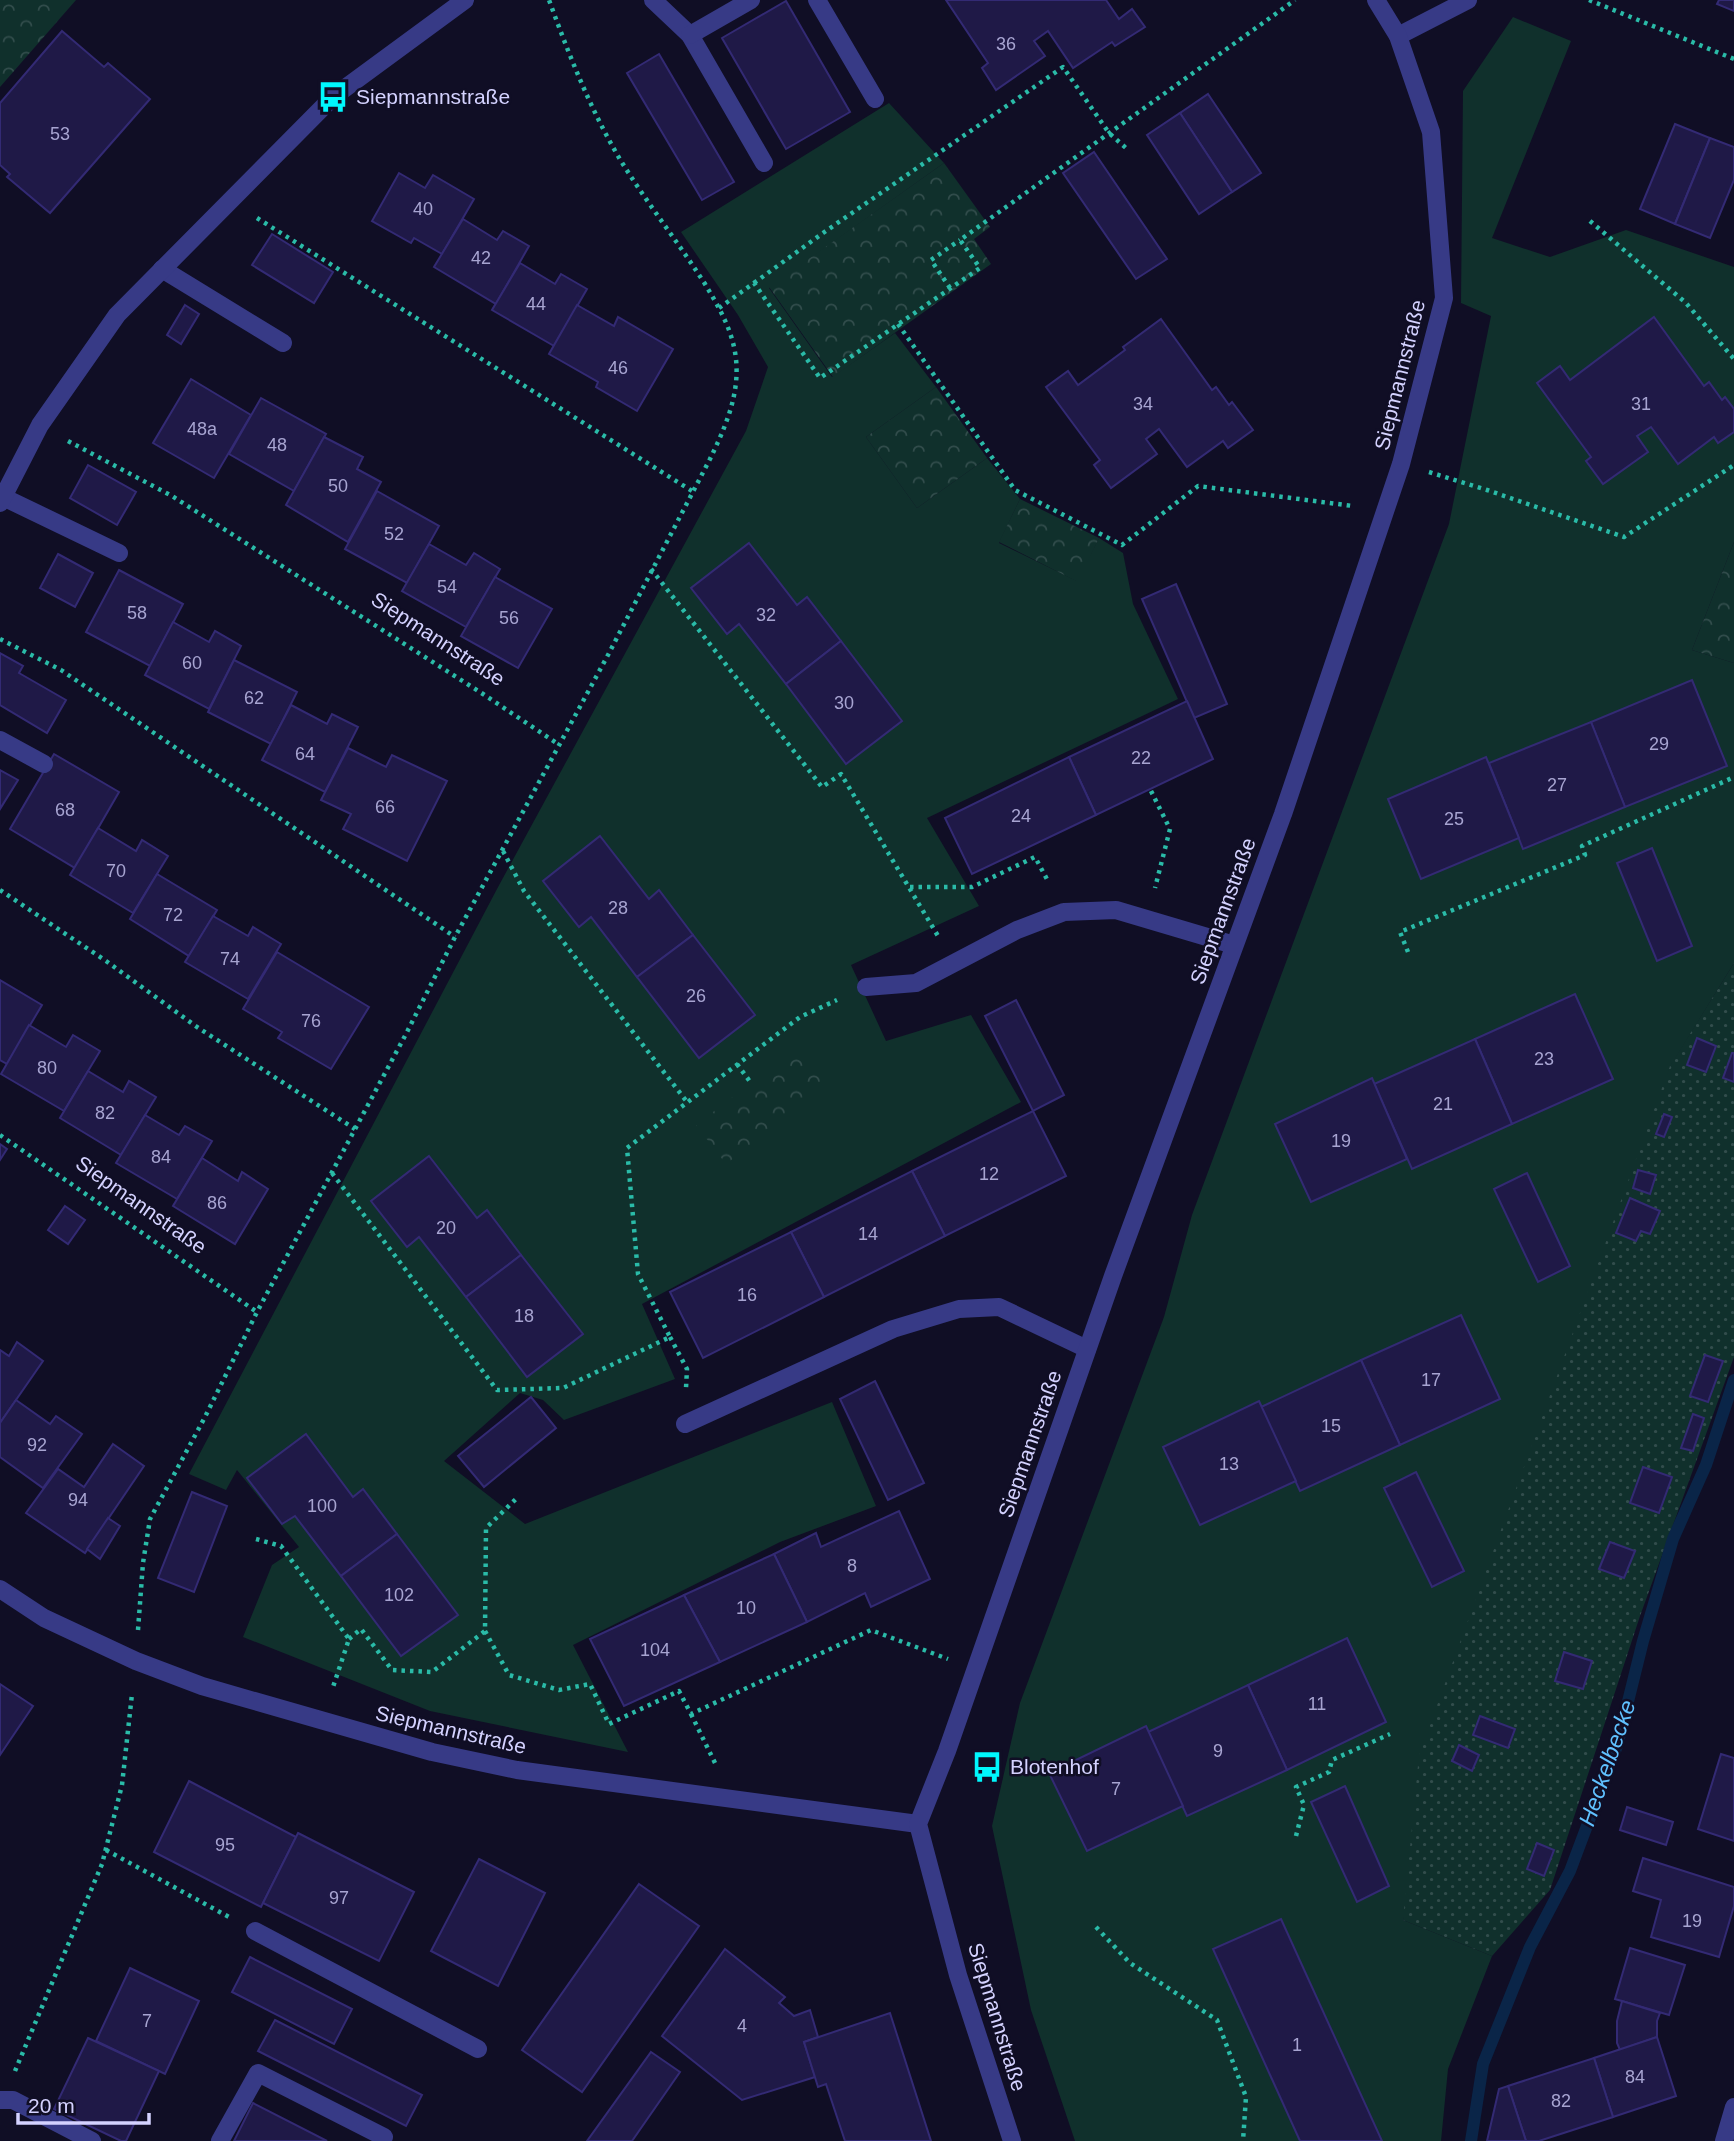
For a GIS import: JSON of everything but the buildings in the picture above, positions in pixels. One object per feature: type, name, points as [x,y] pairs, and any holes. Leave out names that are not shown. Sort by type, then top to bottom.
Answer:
[{"type":"street","points":[[119,553],[1,500],[40,425],[117,315],[333,97],[465,0]]},
{"type":"street","points":[[653,0],[690,36],[764,163]]},
{"type":"street","points":[[690,36],[751,0]]},
{"type":"street","points":[[817,0],[874,99]]},
{"type":"street","name":"Siepmannstraße","points":[[1012,2141],[958,1975],[918,1824],[947,1751],[1087,1349],[1283,814],[1401,464],[1444,298],[1430,132],[1398,36],[1376,0]]},
{"type":"street","points":[[1398,36],[1468,0]]},
{"type":"street","points":[[162,269],[283,343]]},
{"type":"street","points":[[0,740],[44,764]]},
{"type":"street","points":[[866,987],[916,984],[1017,930],[1064,912],[1116,910],[1234,945]]},
{"type":"street","points":[[685,1424],[893,1329],[959,1309],[999,1307],[1087,1349]]},
{"type":"street","name":"Siepmannstraße","points":[[0,1589],[44,1618],[136,1661],[202,1686],[432,1752],[517,1770],[918,1824]]},
{"type":"street","points":[[255,1931],[478,2049]]},
{"type":"street","points":[[220,2141],[258,2073],[384,2137]]},
{"type":"street","points":[[0,2100],[13,2100],[92,2141]]},
{"type":"street","points":[[1724,2141],[1734,2107]]},
{"type":"path","points":[[14,2073],[106,1850],[122,1784],[150,1519],[455,937],[608,655],[726,426],[734,399],[737,372],[734,346],[719,308],[684,251],[619,158],[589,99],[550,0]]},
{"type":"path","points":[[950,288],[931,261],[1295,0]]},
{"type":"path","points":[[1589,0],[1734,59]]},
{"type":"path","points":[[719,308],[1063,67],[1109,132],[1126,148]]},
{"type":"path","points":[[229,201],[692,491]]},
{"type":"path","points":[[1590,221],[1686,303],[1734,359]]},
{"type":"path","points":[[754,283],[820,378],[980,268],[960,240]]},
{"type":"path","points":[[898,324],[1016,489],[1122,545],[1198,485],[1385,510]]},
{"type":"path","name":"Siepmannstraße","points":[[40,425],[172,496],[558,744]]},
{"type":"path","points":[[1449,478],[1624,537],[1734,465]]},
{"type":"path","points":[[651,569],[822,787],[841,774],[938,937]]},
{"type":"path","points":[[0,639],[61,670],[455,937]]},
{"type":"path","points":[[1408,952],[1400,932],[1585,855],[1582,846],[1732,778]]},
{"type":"path","points":[[1151,791],[1170,830],[1156,885]]},
{"type":"path","points":[[502,851],[524,891],[687,1102]]},
{"type":"path","points":[[909,887],[971,887],[1035,857],[1049,884]]},
{"type":"path","points":[[0,890],[106,961],[197,1027],[355,1129]]},
{"type":"path","points":[[685,1424],[687,1370],[638,1275],[626,1148],[800,1017],[866,987]]},
{"type":"path","points":[[737,1064],[751,1083]]},
{"type":"path","name":"Siepmannstraße","points":[[0,1135],[257,1312]]},
{"type":"path","points":[[332,1173],[497,1390],[563,1388],[670,1337]]},
{"type":"path","points":[[519,1497],[486,1528],[485,1631],[509,1675],[559,1690],[590,1684],[609,1724],[679,1690],[709,1752]]},
{"type":"path","points":[[256,1539],[281,1546],[349,1639]]},
{"type":"path","points":[[322,1721],[349,1639],[361,1629],[392,1670],[432,1672],[485,1631]]},
{"type":"path","points":[[691,1714],[871,1630],[940,1656]]},
{"type":"path","points":[[1297,1836],[1304,1805],[1296,1787],[1328,1772],[1332,1760],[1390,1734]]},
{"type":"path","points":[[106,1850],[255,1931]]},
{"type":"path","points":[[1096,1927],[1130,1963],[1217,2021],[1246,2097],[1242,2141]]},
{"type":"green space","points":[[0,0],[76,0],[0,87]]},
{"type":"green space","points":[[1513,17],[1571,41],[1492,238],[1550,257],[1626,230],[1734,267],[1734,542],[1692,650],[1734,663],[1734,963],[1670,1067],[1403,1920],[1492,1956],[1448,2069],[1441,2141],[1075,2141],[1031,2010],[992,1826],[1020,1703],[1164,1317],[1192,1215],[1449,524],[1491,316],[1461,303],[1463,91]]},
{"type":"green space","points":[[889,103],[944,163],[769,288],[832,377],[895,333],[936,387],[866,437],[917,508],[987,458],[1020,499],[999,543],[1077,581],[1099,538],[1123,553],[1133,604],[1178,699],[927,818],[979,906],[851,965],[886,1041],[971,1015],[1021,1102],[642,1304],[675,1379],[564,1420],[543,1400],[520,1393],[444,1461],[525,1524],[832,1402],[876,1506],[780,1542],[573,1645],[628,1752],[430,1711],[243,1637],[272,1565],[299,1547],[237,1470],[226,1490],[189,1474],[497,889],[746,431],[768,367],[738,315],[681,232]]},
{"type":"green space","points":[[944,163],[990,227],[974,239],[991,264],[833,377],[769,287]]},
{"type":"green space","points":[[936,387],[987,458],[917,508],[866,437]]},
{"type":"green space","points":[[1020,499],[1099,538],[1078,582],[999,542]]},
{"type":"green space","points":[[1734,542],[1734,663],[1692,650]]},
{"type":"green space","points":[[1734,963],[1734,1357],[1640,1616],[1550,1890],[1492,1956],[1403,1920],[1419,1755],[1670,1066]]},
{"type":"green space","points":[[798,1047],[829,1087],[726,1164],[696,1125]]},
{"type":"waterway","name":"Heckelbecke","points":[[1471,2141],[1483,2064],[1530,1947],[1570,1871],[1617,1746],[1643,1641],[1673,1539],[1706,1465],[1734,1380]]},
{"type":"place","name":"Siepmannstraße","points":[[333,97]]},
{"type":"place","name":"Blotenhof","points":[[987,1767]]}]
